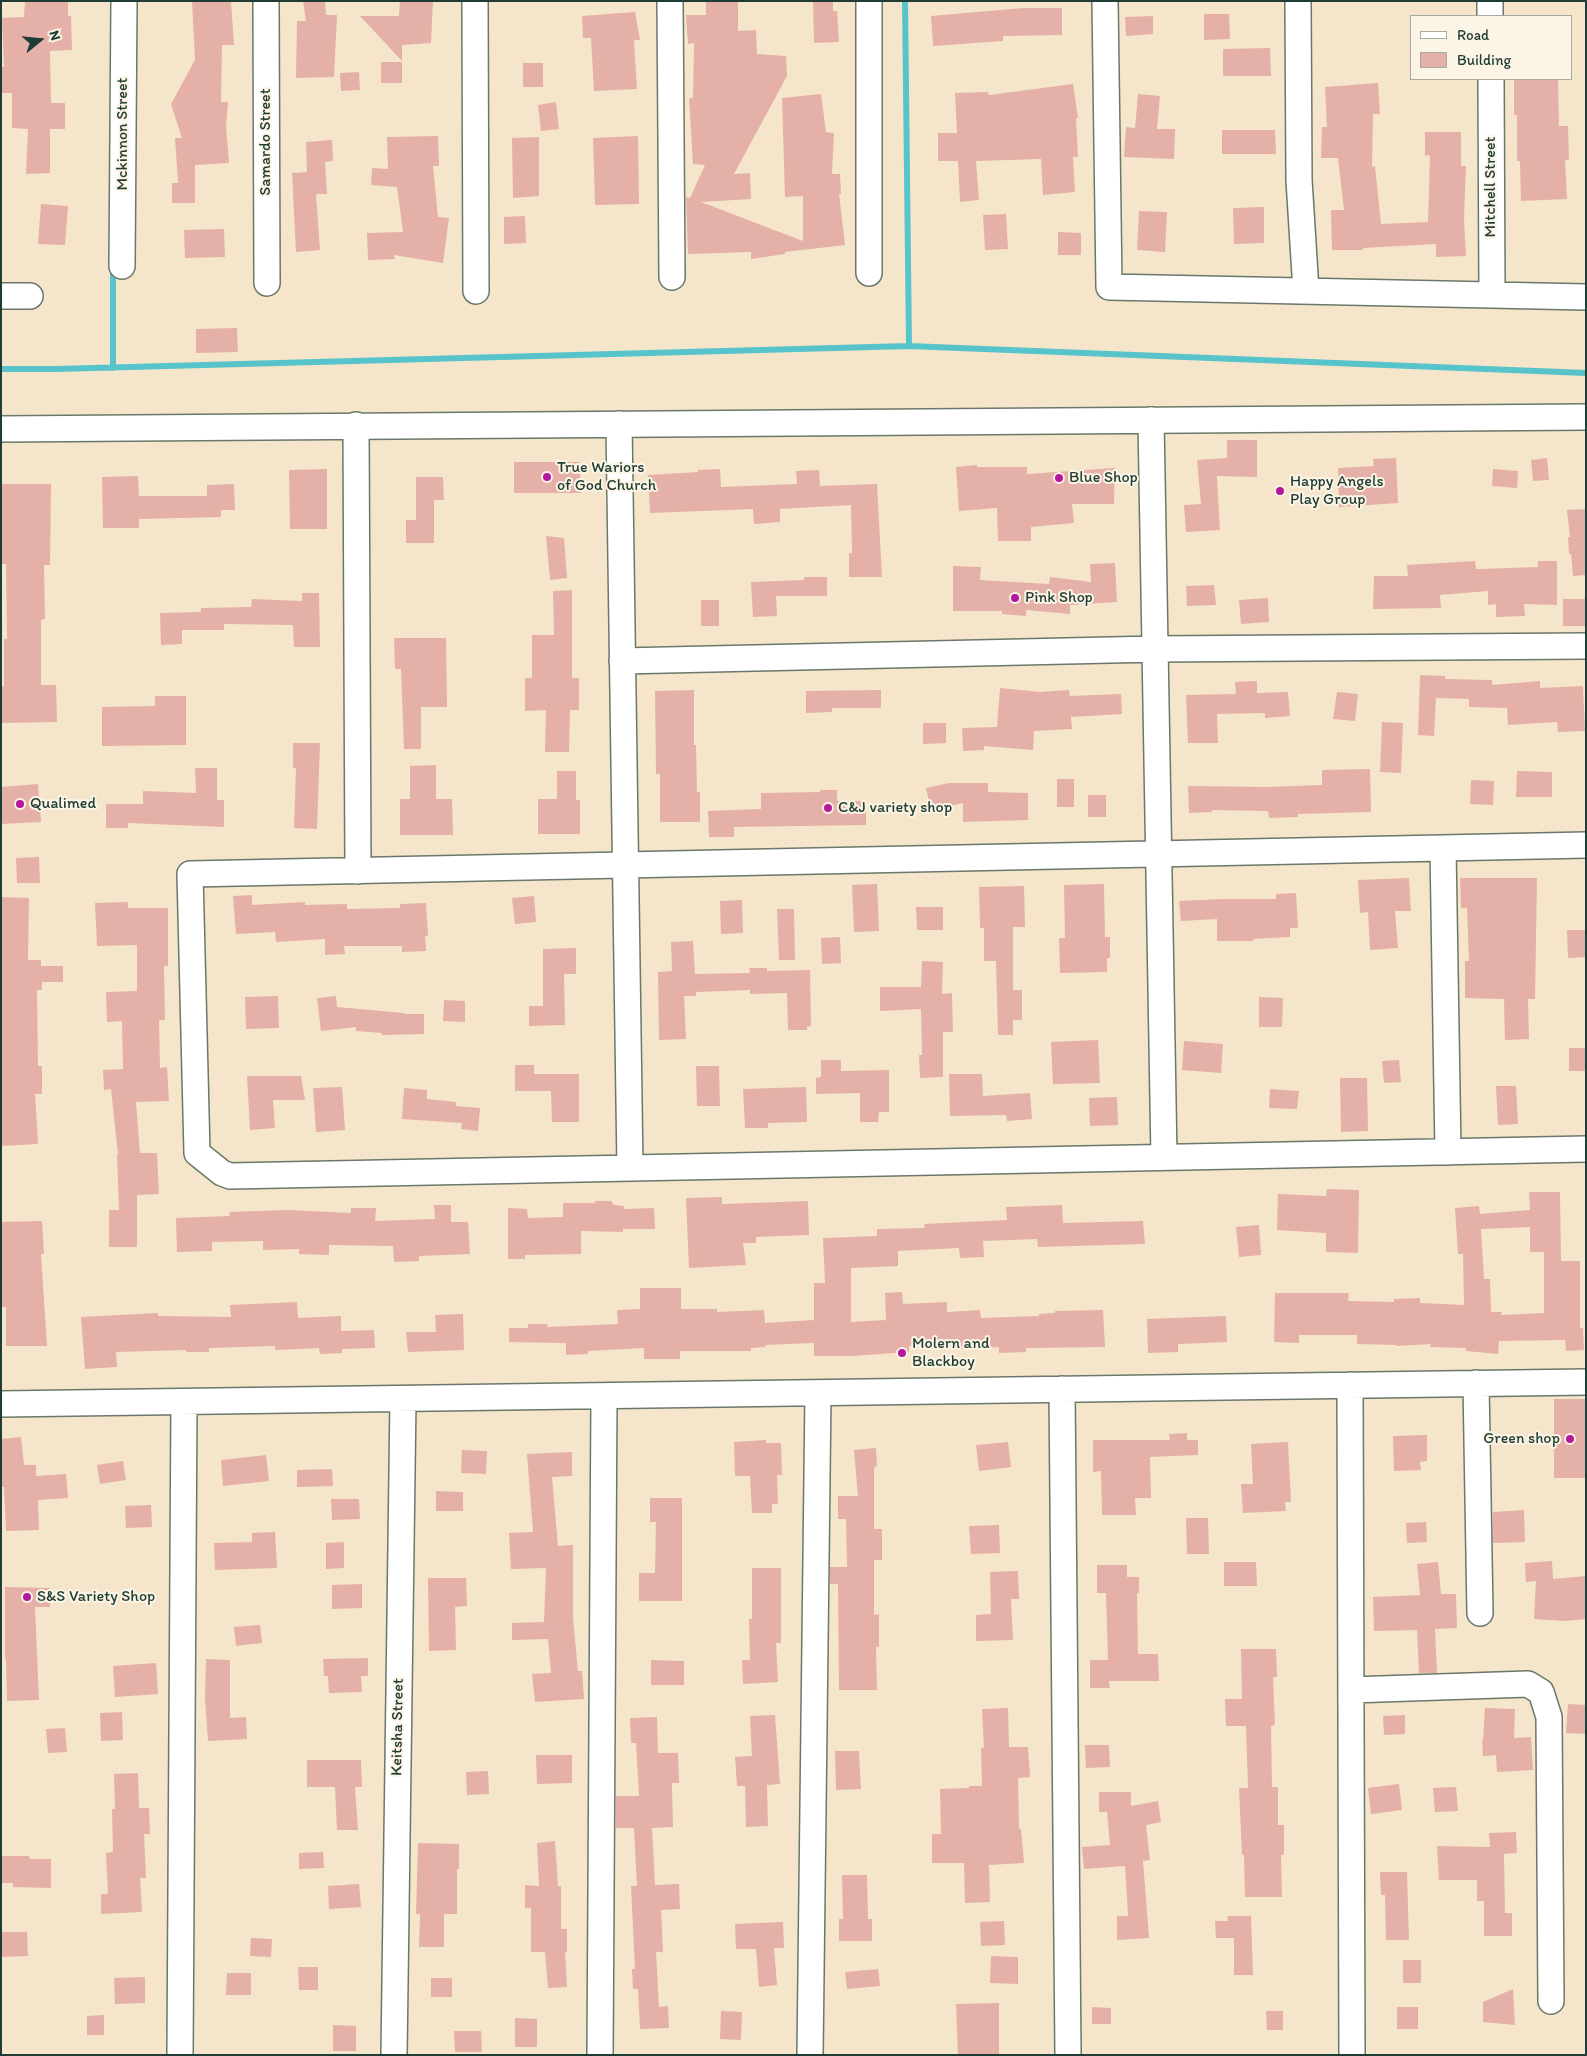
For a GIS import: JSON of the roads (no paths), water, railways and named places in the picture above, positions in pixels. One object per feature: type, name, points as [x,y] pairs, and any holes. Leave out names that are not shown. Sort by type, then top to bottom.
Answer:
[{"type":"street","name":"Mckinnon Street","points":[[122,266],[124,1]]},
{"type":"street","name":"Samardo Street","points":[[266,1],[267,283]]},
{"type":"street","points":[[475,1],[476,290]]},
{"type":"street","points":[[670,1],[672,277]]},
{"type":"street","points":[[869,1],[869,273]]},
{"type":"street","points":[[1105,1],[1109,287],[1586,297]]},
{"type":"street","points":[[1298,1],[1299,180],[1306,291]]},
{"type":"street","points":[[1490,1],[1490,15]]},
{"type":"street","name":"Mitchell Street","points":[[1491,80],[1492,295]]},
{"type":"street","points":[[1,296],[30,296]]},
{"type":"street","points":[[1,430],[356,425],[1586,417]]},
{"type":"street","points":[[1151,420],[1164,1157]]},
{"type":"street","points":[[619,424],[630,1168]]},
{"type":"street","points":[[356,425],[358,871]]},
{"type":"street","points":[[622,661],[1155,649],[1586,646]]},
{"type":"street","points":[[1586,846],[1159,853],[190,874],[197,1153],[222,1173],[239,1177],[1586,1149]]},
{"type":"street","points":[[1444,848],[1448,1152]]},
{"type":"street","points":[[1,1404],[1586,1382]]},
{"type":"street","points":[[1476,1383],[1480,1613]]},
{"type":"street","points":[[1350,1385],[1352,2055]]},
{"type":"street","points":[[1062,1389],[1068,2055]]},
{"type":"street","points":[[810,2055],[818,1393]]},
{"type":"street","points":[[600,2055],[604,1396]]},
{"type":"street","name":"Keitsha Street","points":[[394,2055],[403,1399]]},
{"type":"street","points":[[180,2055],[184,1402]]},
{"type":"street","points":[[1351,1690],[1528,1684],[1540,1692],[1549,1717],[1551,2001]]},
{"type":"waterway","points":[[905,1],[909,346]]},
{"type":"waterway","points":[[113,267],[113,368]]},
{"type":"waterway","points":[[1,369],[909,346],[1586,373]]},
{"type":"place","name":"True Wariors of God Church","points":[[547,477]]},
{"type":"place","name":"Blue Shop","points":[[1059,478]]},
{"type":"place","name":"Happy Angels Play Group","points":[[1280,491]]},
{"type":"place","name":"Pink Shop","points":[[1015,598]]},
{"type":"place","name":"Qualimed","points":[[20,804]]},
{"type":"place","name":"C&J variety shop","points":[[828,808]]},
{"type":"place","name":"Molern and Blackboy","points":[[902,1353]]},
{"type":"place","name":"Green shop","points":[[1570,1439]]},
{"type":"place","name":"S&S Variety Shop","points":[[27,1597]]}]
